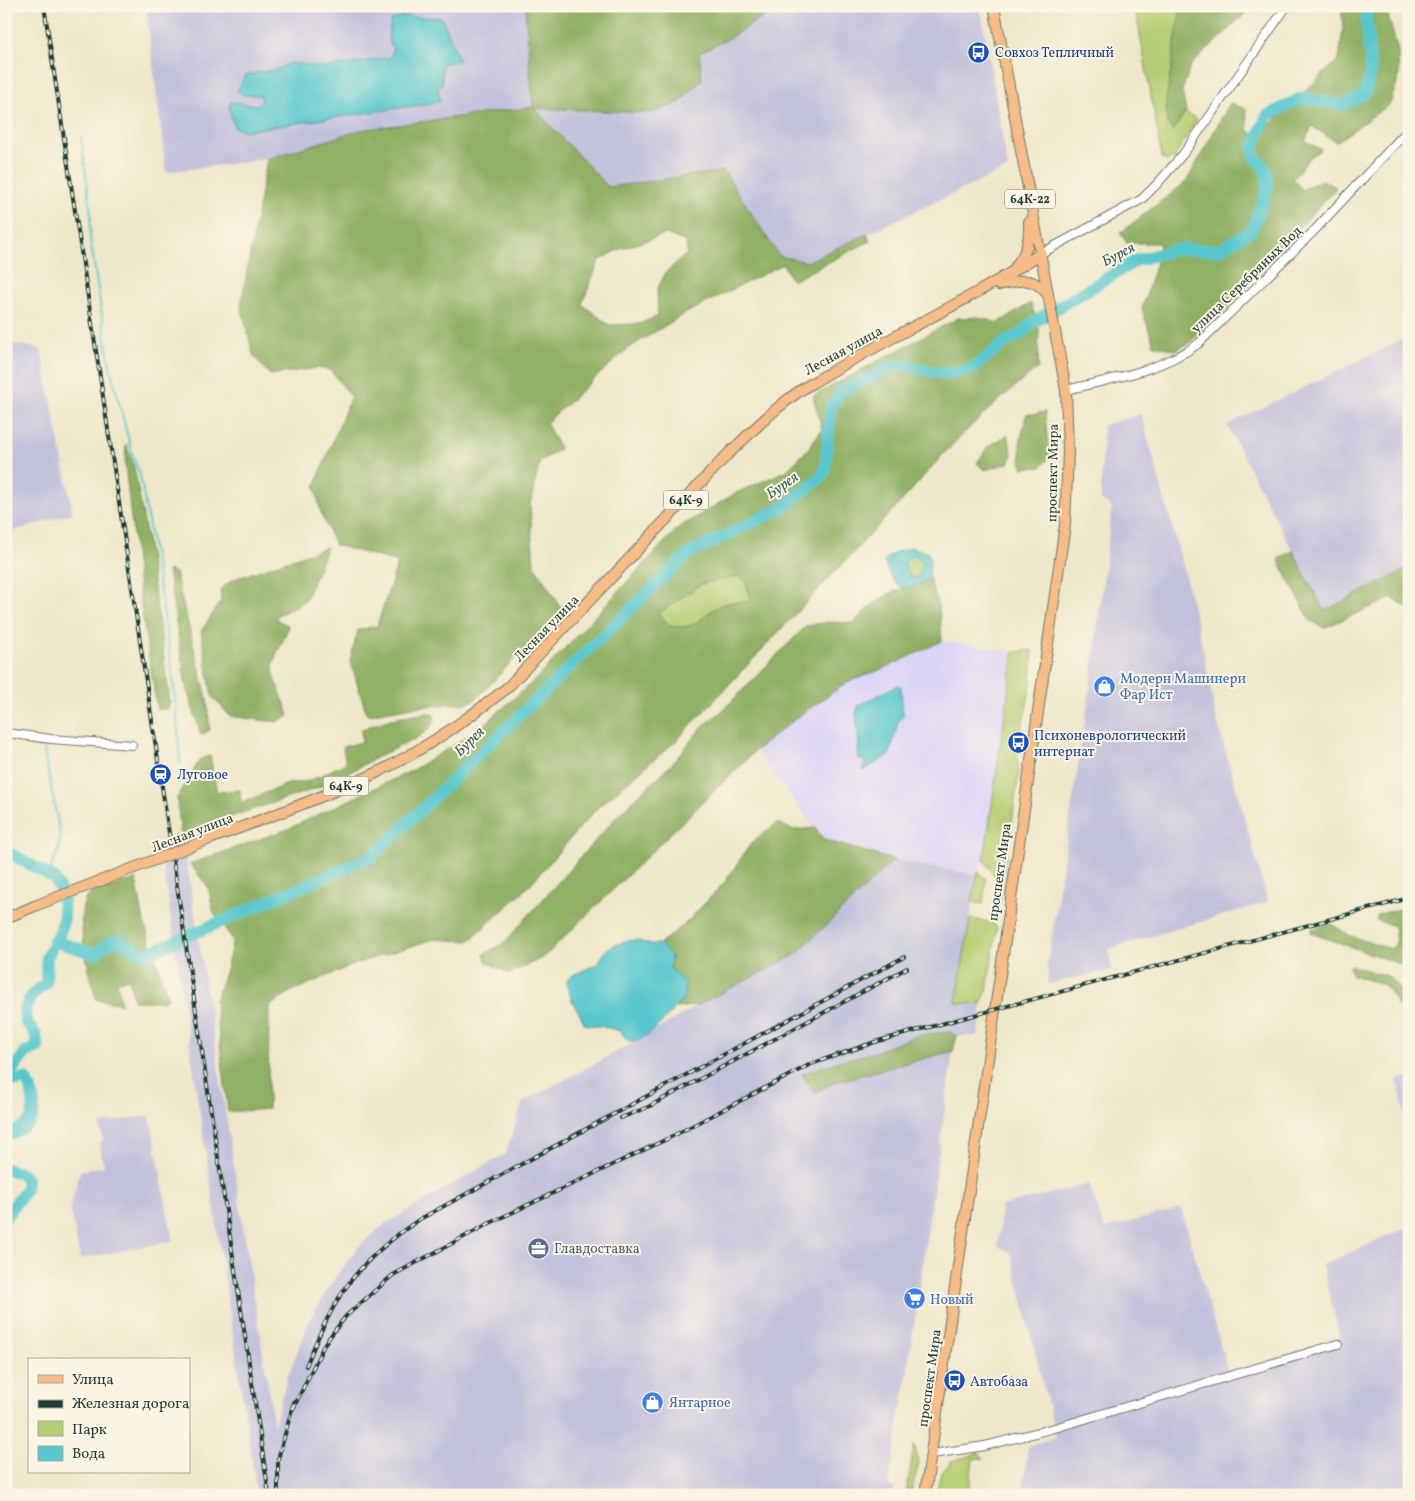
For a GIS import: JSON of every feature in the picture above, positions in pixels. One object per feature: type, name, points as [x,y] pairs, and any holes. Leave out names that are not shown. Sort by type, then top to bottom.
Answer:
[{"type":"main road","name":"64К-22","points":[[994,6],[1040,254]]},
{"type":"main road","points":[[1007,276],[1024,256],[1028,244],[1028,188]]},
{"type":"main road","name":"Лесная улица","points":[[6,918],[316,800],[375,773],[433,741],[475,713],[508,687],[728,454],[761,423],[807,386],[986,288],[1040,254]]},
{"type":"main road","name":"проспект Мира","points":[[925,1495],[1065,525],[1068,451],[1066,390],[1040,254]]},
{"type":"main road","points":[[986,288],[1018,280],[1032,280],[1041,287],[1049,300]]},
{"type":"street","points":[[1040,254],[1142,199],[1158,183],[1184,153],[1287,6]]},
{"type":"street","name":"улица Серебряных Вод","points":[[1066,390],[1156,366],[1183,354],[1198,344],[1312,232],[1409,129]]},
{"type":"street","points":[[6,733],[132,746]]},
{"type":"street","points":[[932,1454],[969,1449],[1049,1429],[1338,1344]]},
{"type":"shaded area","points":[[146,6],[980,6],[1008,168],[807,262],[779,256],[724,171],[608,187],[533,107],[360,130],[267,159],[166,172]]},
{"type":"shaded area","points":[[1401,340],[1409,349],[1409,568],[1324,611],[1227,425]]},
{"type":"shaded area","points":[[8,343],[41,349],[73,513],[6,533],[6,347]]},
{"type":"shaded area","points":[[1141,414],[1180,555],[1202,645],[1216,717],[1268,902],[1108,949],[1112,970],[1048,984],[1047,967],[1089,695],[1112,508],[1101,500],[1103,425]]},
{"type":"shaded area","points":[[942,641],[1014,652],[984,860],[977,875],[894,860],[824,840],[756,750],[804,712],[848,682],[890,666]]},
{"type":"shaded area","points":[[183,838],[274,1426],[288,1375],[310,1319],[333,1281],[358,1247],[385,1224],[505,1154],[523,1102],[639,1040],[698,1005],[795,955],[894,860],[977,875],[957,1003],[982,1005],[978,1036],[957,1036],[953,1051],[902,1409],[899,1409],[898,1434],[888,1486],[894,1488],[893,1495],[257,1495],[160,846]]},
{"type":"shaded area","points":[[1409,1077],[1409,1132],[1397,1080]]},
{"type":"shaded area","points":[[150,1115],[173,1241],[80,1259],[70,1208],[80,1171],[104,1166],[99,1142],[103,1141],[100,1124]]},
{"type":"shaded area","points":[[1089,1184],[1105,1229],[1181,1208],[1229,1375],[1340,1337],[1322,1265],[1409,1227],[1409,1495],[1022,1495],[1028,1446],[1056,1437],[1011,1253],[998,1246],[1001,1206]]},
{"type":"green space","points":[[525,6],[781,6],[729,38],[699,53],[702,80],[680,102],[652,113],[534,108],[608,187],[724,171],[779,256],[807,262],[867,234],[870,241],[792,281],[783,264],[684,314],[627,349],[546,423],[560,449],[540,461],[530,505],[534,565],[562,609],[475,700],[467,703],[413,707],[367,715],[350,660],[358,630],[377,626],[398,562],[335,545],[321,513],[315,486],[351,396],[330,370],[317,368],[270,375],[253,355],[241,305],[267,159],[360,130],[533,107]],"holes":[[[666,234],[686,242],[687,254],[666,272],[657,290],[658,316],[639,324],[609,325],[582,304],[599,261],[620,249]]]},
{"type":"green space","points":[[1135,6],[1194,6],[1176,108],[1197,119],[1174,158],[1168,161],[1162,158]]},
{"type":"green space","points":[[1187,6],[1253,6],[1191,65],[1182,91],[1186,111],[1173,131],[1167,124],[1166,101],[1180,12]]},
{"type":"green space","points":[[1341,6],[1388,6],[1387,12],[1398,51],[1399,77],[1390,104],[1336,142],[1312,126],[1305,141],[1321,149],[1308,159],[1293,179],[1302,190],[1319,181],[1330,183],[1336,188],[1229,305],[1189,343],[1176,350],[1154,345],[1142,309],[1160,249],[1159,243],[1127,243],[1120,233],[1186,182],[1230,103],[1246,109],[1248,130],[1257,137],[1339,59],[1343,29]]},
{"type":"green space","points":[[1031,303],[1039,329],[1038,368],[987,411],[955,442],[677,740],[598,807],[527,888],[469,941],[434,939],[358,963],[292,991],[269,1006],[268,1109],[228,1112],[215,1001],[226,970],[233,940],[214,913],[208,887],[190,864],[288,829],[411,771],[477,731],[537,678],[678,528],[736,493],[786,471],[807,450],[822,429],[813,396],[958,318],[978,317],[998,323]],"holes":[[[739,576],[746,581],[750,602],[734,602],[719,606],[693,625],[670,626],[659,613],[701,584]]]},
{"type":"green space","points":[[1045,412],[1049,458],[1041,467],[1022,468],[1020,443],[1026,415]]},
{"type":"green space","points":[[1008,435],[1012,454],[1009,463],[984,470],[977,463],[988,446]]},
{"type":"green space","points":[[126,444],[134,467],[148,545],[170,702],[168,709],[157,709],[141,606],[125,464]]},
{"type":"green space","points":[[327,547],[306,599],[295,607],[276,616],[277,620],[288,625],[276,655],[273,671],[289,716],[276,722],[230,716],[212,696],[201,632],[221,601],[220,590],[232,580]]},
{"type":"green space","points":[[1293,551],[1324,611],[1409,568],[1409,609],[1392,598],[1324,628],[1310,620],[1278,559]]},
{"type":"green space","points":[[911,556],[918,558],[923,564],[916,579],[910,577],[904,565]]},
{"type":"green space","points":[[168,570],[175,573],[207,698],[210,730],[201,735],[186,686]]},
{"type":"green space","points":[[739,576],[746,580],[750,602],[719,606],[698,623],[684,628],[670,626],[659,613],[701,584]]},
{"type":"green space","points":[[929,577],[939,609],[942,641],[890,666],[848,682],[804,712],[756,750],[544,957],[509,974],[487,962],[484,954],[504,943],[620,813],[672,764],[702,727],[721,712],[806,626],[827,622],[854,623],[881,598],[919,584]]},
{"type":"green space","points":[[1032,650],[1031,682],[1027,703],[1020,734],[1014,737],[1019,772],[1000,905],[996,902],[997,879],[984,860],[1014,652]]},
{"type":"green space","points":[[428,713],[433,714],[435,720],[420,736],[341,777],[314,789],[230,817],[181,836],[177,798],[200,759],[210,756],[217,792],[240,790],[241,803],[288,784],[309,781],[346,763],[343,747],[362,742],[361,729],[391,719]]},
{"type":"green space","points":[[777,823],[793,830],[815,828],[824,840],[894,860],[795,955],[698,1005],[676,1008],[684,998],[670,969],[671,955],[660,944],[687,922],[724,883],[752,842]]},
{"type":"green space","points":[[978,872],[986,879],[983,904],[972,902]]},
{"type":"green space","points":[[136,879],[144,922],[168,998],[162,1001],[134,1001],[129,978],[117,982],[121,1004],[96,999],[82,929],[84,903],[89,895],[93,893]]},
{"type":"green space","points":[[1409,907],[1409,967],[1311,933],[1312,929],[1331,924],[1351,936],[1390,949],[1396,944],[1394,926],[1376,920],[1379,914]]},
{"type":"green space","points":[[970,919],[990,922],[997,927],[987,990],[981,1004],[956,1003]]},
{"type":"green space","points":[[1350,965],[1390,977],[1409,1000],[1409,1023],[1385,985],[1352,975],[1349,969]]},
{"type":"green space","points":[[949,1032],[957,1036],[953,1051],[835,1082],[814,1093],[802,1074],[832,1063],[872,1053],[919,1035]]},
{"type":"green space","points":[[914,1445],[919,1462],[910,1495],[906,1495]]},
{"type":"green space","points":[[979,1453],[984,1458],[973,1459],[968,1495],[936,1495],[941,1472],[950,1464],[949,1462]]},
{"type":"water","points":[[403,16],[442,18],[459,60],[442,64],[442,84],[438,89],[440,102],[243,131],[234,127],[229,106],[231,102],[257,105],[262,101],[261,95],[243,95],[237,91],[246,75],[278,69],[291,63],[325,68],[391,57],[393,49],[388,39],[391,20]]},
{"type":"water","points":[[912,547],[928,553],[930,559],[929,577],[914,587],[901,587],[892,577],[884,561],[894,553]],"holes":[[[911,556],[918,558],[923,564],[916,579],[910,577],[904,563]]]},
{"type":"water","points":[[898,685],[901,687],[903,716],[898,722],[890,754],[863,771],[862,769],[866,762],[859,759],[858,749],[856,713],[859,705]]},
{"type":"water","points":[[637,940],[648,944],[660,944],[671,955],[670,969],[685,983],[684,998],[667,1017],[645,1037],[631,1041],[621,1032],[585,1024],[571,999],[567,981],[571,976],[597,964],[608,948],[626,941]]},
{"type":"waterway","name":"Бурея","points":[[54,941],[95,954],[107,944],[119,940],[144,955],[373,856],[688,554],[784,507],[820,478],[825,470],[831,407],[841,392],[895,365],[943,374],[972,369],[1007,341],[1023,333],[1029,325],[1137,260],[1178,249],[1219,250],[1251,231],[1268,188],[1266,170],[1255,157],[1253,148],[1267,116],[1301,98],[1343,105],[1365,94],[1371,71],[1365,6]]},
{"type":"waterway","points":[[81,137],[91,214],[90,238],[110,367],[133,457],[140,475],[170,655],[180,764]]},
{"type":"waterway","points":[[43,745],[60,834],[59,848],[48,875]]},
{"type":"waterway","points":[[6,851],[54,878],[62,894],[64,917],[60,933],[47,957],[46,983],[31,996],[25,1010],[26,1022],[35,1033],[38,1047],[26,1052],[10,1074],[15,1081],[25,1079],[28,1083],[34,1105],[32,1116],[25,1126],[6,1135]]},
{"type":"waterway","points":[[6,1169],[21,1173],[27,1181],[26,1189],[6,1217]]},
{"type":"railway","points":[[44,6],[269,1495]]},
{"type":"railway","points":[[293,1409],[325,1343],[346,1316],[393,1275],[490,1223],[667,1139],[811,1064],[878,1041],[1409,898]]},
{"type":"railway","points":[[306,1366],[316,1341],[350,1282],[379,1250],[420,1219],[904,957]]},
{"type":"railway","points":[[621,1118],[648,1107],[907,968]]},
{"type":"railway","points":[[278,1495],[278,1459],[294,1402]]},
{"type":"place","name":"Совхоз Тепличный","points":[[979,52]]},
{"type":"place","name":"Модерн Машинери Фар Ист","points":[[1104,686]]},
{"type":"place","name":"Психоневрологический интернат","points":[[1018,743]]},
{"type":"place","name":"Луговое","points":[[161,774]]},
{"type":"place","name":"Главдоставка","points":[[538,1248]]},
{"type":"place","name":"Новый","points":[[914,1299]]},
{"type":"place","name":"Автобаза","points":[[954,1381]]},
{"type":"place","name":"Янтарное","points":[[653,1402]]}]
